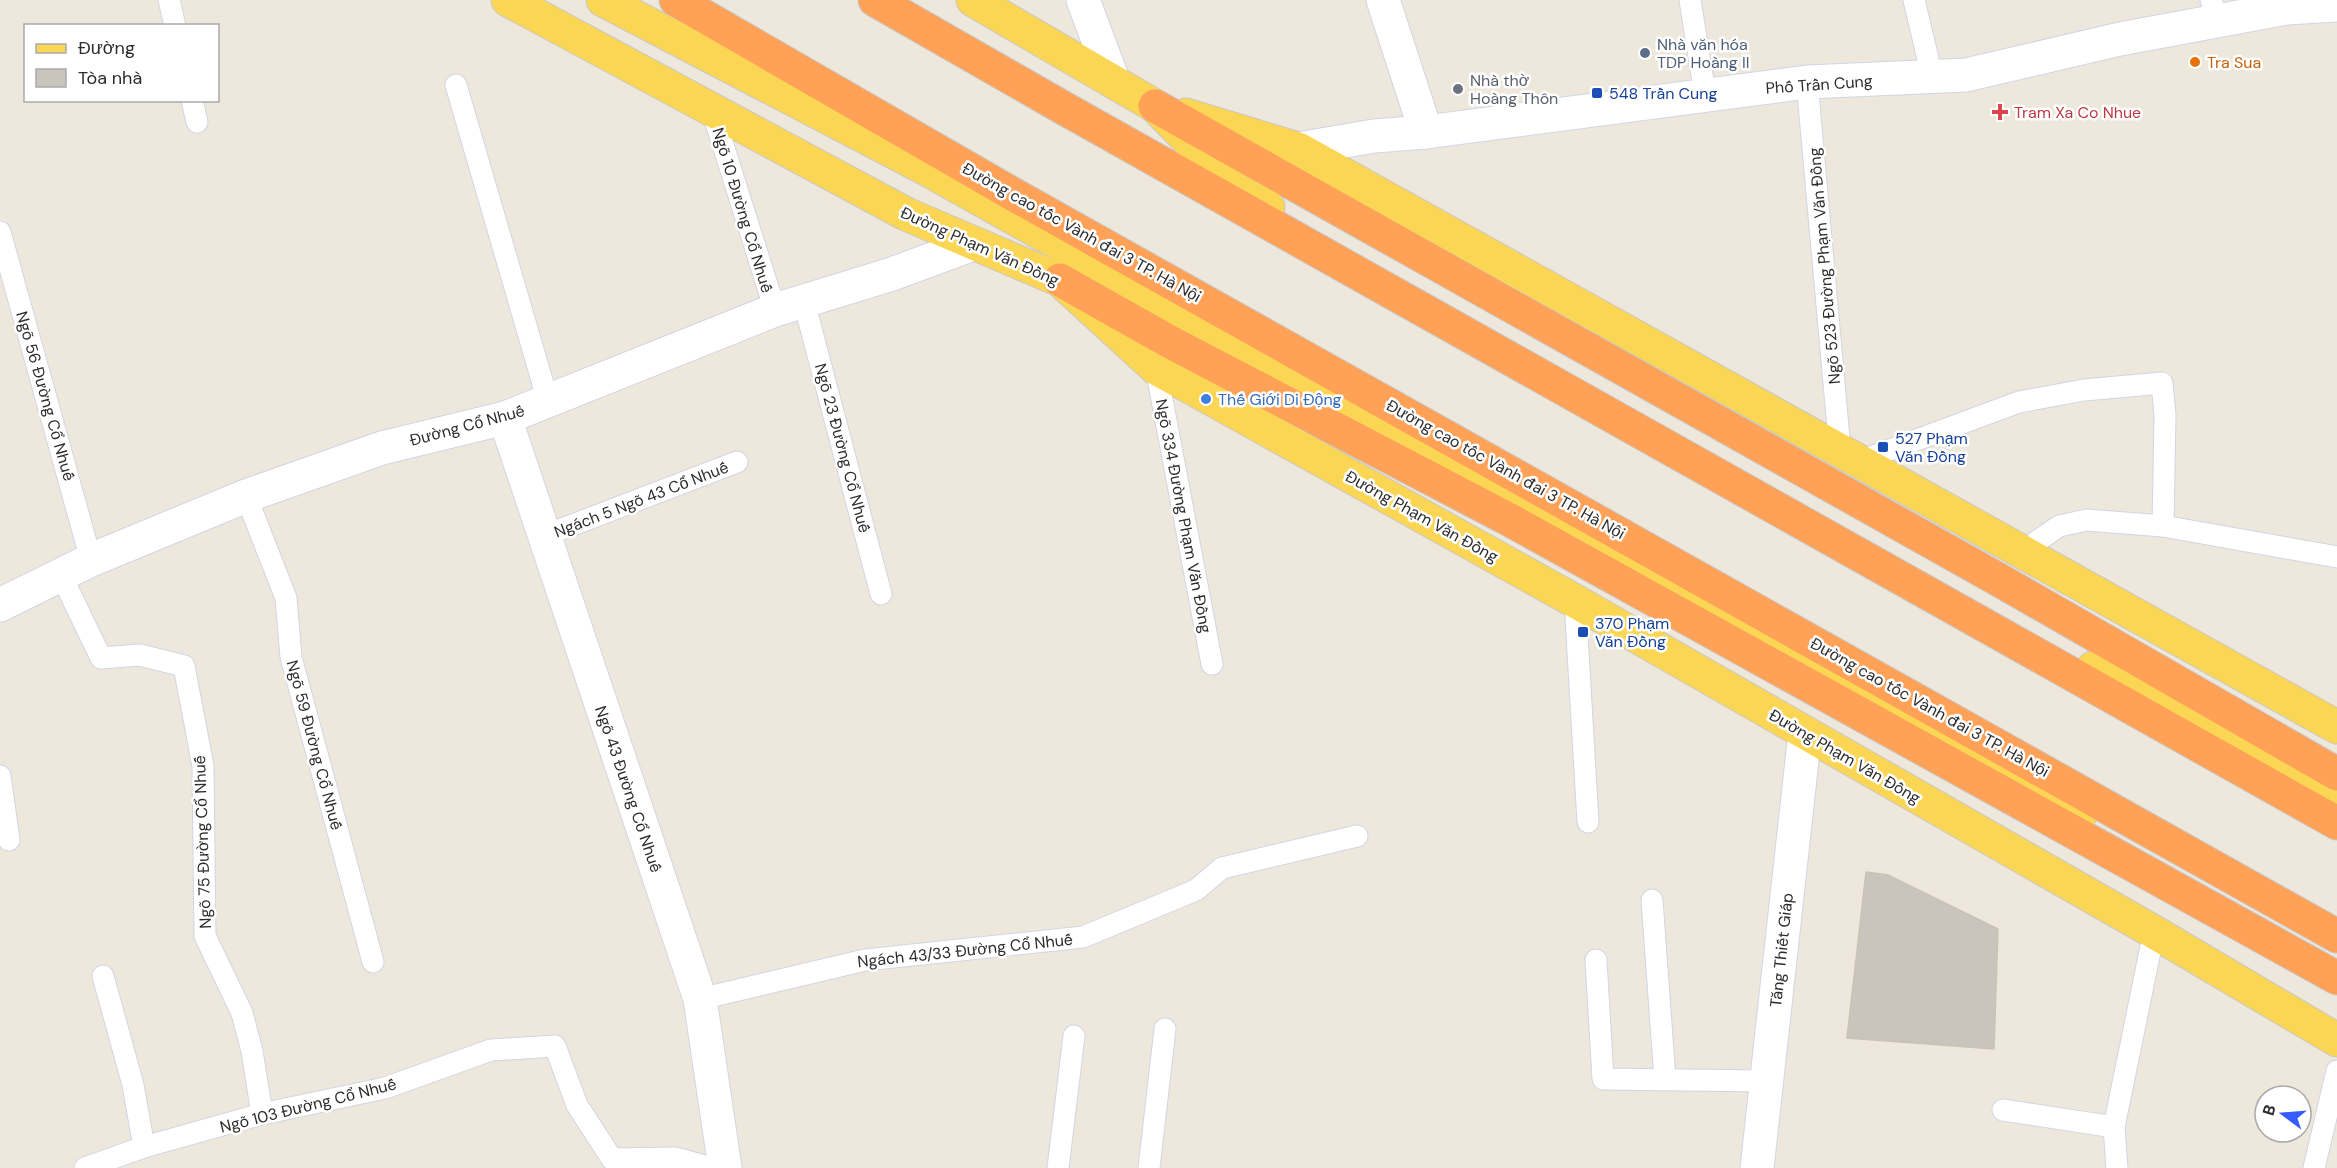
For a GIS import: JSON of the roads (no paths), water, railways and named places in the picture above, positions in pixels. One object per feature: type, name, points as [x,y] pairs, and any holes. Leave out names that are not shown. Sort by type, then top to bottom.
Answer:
[{"type":"highway","name":"Đường cao tốc Vành đai 3 TP. Hà Nội","points":[[676,0],[999,186],[2337,936]]},
{"type":"highway","points":[[875,0],[2337,822]]},
{"type":"highway","points":[[1155,106],[2001,581],[2337,774]]},
{"type":"highway","points":[[1060,280],[1170,342],[1510,520],[2337,978]]},
{"type":"main road","name":"Đường Phạm Văn Đồng","points":[[508,0],[906,214],[1060,280],[1156,368],[1575,601],[2154,932],[2337,1040]]},
{"type":"main road","name":"Đường Phạm Văn Đồng","points":[[603,0],[951,183],[2337,962]]},
{"type":"main road","points":[[973,0],[1155,106],[1237,190],[2081,661],[2337,800]]},
{"type":"main road","points":[[1083,0],[1113,80]]},
{"type":"main road","points":[[1383,0],[1426,132]]},
{"type":"main road","name":"Phố Trần Cung","points":[[1298,149],[1374,136],[1426,132],[1808,82],[1966,75],[2120,39],[2214,10],[2337,5]]},
{"type":"main road","points":[[1155,106],[1298,149],[2337,728]]},
{"type":"main road","name":"Đường Cổ Nhuế","points":[[0,605],[91,560],[246,496],[382,448],[505,418],[789,306],[892,274],[973,244]]},
{"type":"main road","name":"Ngõ 43 Đường Cổ Nhuế","points":[[505,418],[700,999],[725,1168]]},
{"type":"main road","name":"Tăng Thiết Giáp","points":[[1757,1168],[1805,733]]},
{"type":"lane","points":[[169,0],[175,24]]},
{"type":"lane","points":[[1690,0],[1705,94]]},
{"type":"lane","points":[[1914,0],[1932,76]]},
{"type":"lane","name":"Ngõ 523 Đường Phạm Văn Đồng","points":[[1808,82],[1850,455]]},
{"type":"lane","points":[[456,85],[548,401]]},
{"type":"lane","points":[[192,102],[197,122]]},
{"type":"lane","name":"Ngõ 10 Đường Cổ Nhuế","points":[[712,110],[789,306]]},
{"type":"lane","name":"Ngõ 56 Đường Cổ Nhuế","points":[[0,232],[91,560]]},
{"type":"lane","name":"Ngõ 23 Đường Cổ Nhuế","points":[[789,306],[881,594]]},
{"type":"lane","name":"Ngõ 334 Đường Phạm Văn Đồng","points":[[1156,368],[1212,664]]},
{"type":"lane","points":[[1850,455],[2019,402],[2084,390],[2162,383],[2165,415],[2163,526]]},
{"type":"lane","name":"Ngách 5 Ngõ 43 Cổ Nhuế","points":[[544,536],[737,462]]},
{"type":"lane","name":"Ngõ 59 Đường Cổ Nhuế","points":[[246,496],[286,598],[291,657],[373,962]]},
{"type":"lane","points":[[2026,553],[2036,542],[2059,526],[2087,520],[2163,526],[2337,557]]},
{"type":"lane","name":"Ngõ 75 Đường Cổ Nhuế","points":[[61,575],[101,658],[140,655],[184,666],[203,766],[205,936],[242,1013],[252,1051],[262,1114]]},
{"type":"lane","points":[[1575,601],[1588,822]]},
{"type":"lane","points":[[0,776],[9,840]]},
{"type":"lane","name":"Ngách 43/33 Đường Cổ Nhuế","points":[[700,999],[865,960],[1083,937],[1196,890],[1222,868],[1357,836]]},
{"type":"lane","points":[[1652,900],[1665,1079]]},
{"type":"lane","points":[[2117,1168],[2114,1127],[2154,932]]},
{"type":"lane","points":[[1596,960],[1603,1079],[1766,1081]]},
{"type":"lane","points":[[102,976],[133,1085],[144,1147]]},
{"type":"lane","points":[[1149,1168],[1165,1029]]},
{"type":"lane","points":[[1058,1168],[1074,1036]]},
{"type":"lane","name":"Ngõ 103 Đường Cổ Nhuế","points":[[85,1168],[144,1147],[262,1114],[385,1088],[491,1050],[555,1046],[576,1105],[612,1159],[676,1158],[712,1168]]},
{"type":"lane","points":[[2314,1168],[2337,1071]]},
{"type":"lane","points":[[2003,1110],[2114,1127]]},
{"type":"place","name":"Nhà văn hóa TDP Hoàng II","points":[[1645,53]]},
{"type":"place","name":"Tra Sua","points":[[2195,62]]},
{"type":"place","name":"Nhà thờ Hoàng Thôn","points":[[1458,89]]},
{"type":"place","name":"548 Trần Cung","points":[[1597,93]]},
{"type":"place","name":"Tram Xa Co Nhue","points":[[2000,112]]},
{"type":"place","name":"Thế Giới Di Động","points":[[1206,399]]},
{"type":"place","name":"527 Phạm Văn Đồng","points":[[1883,447]]},
{"type":"place","name":"370 Phạm Văn Đồng","points":[[1583,632]]}]
